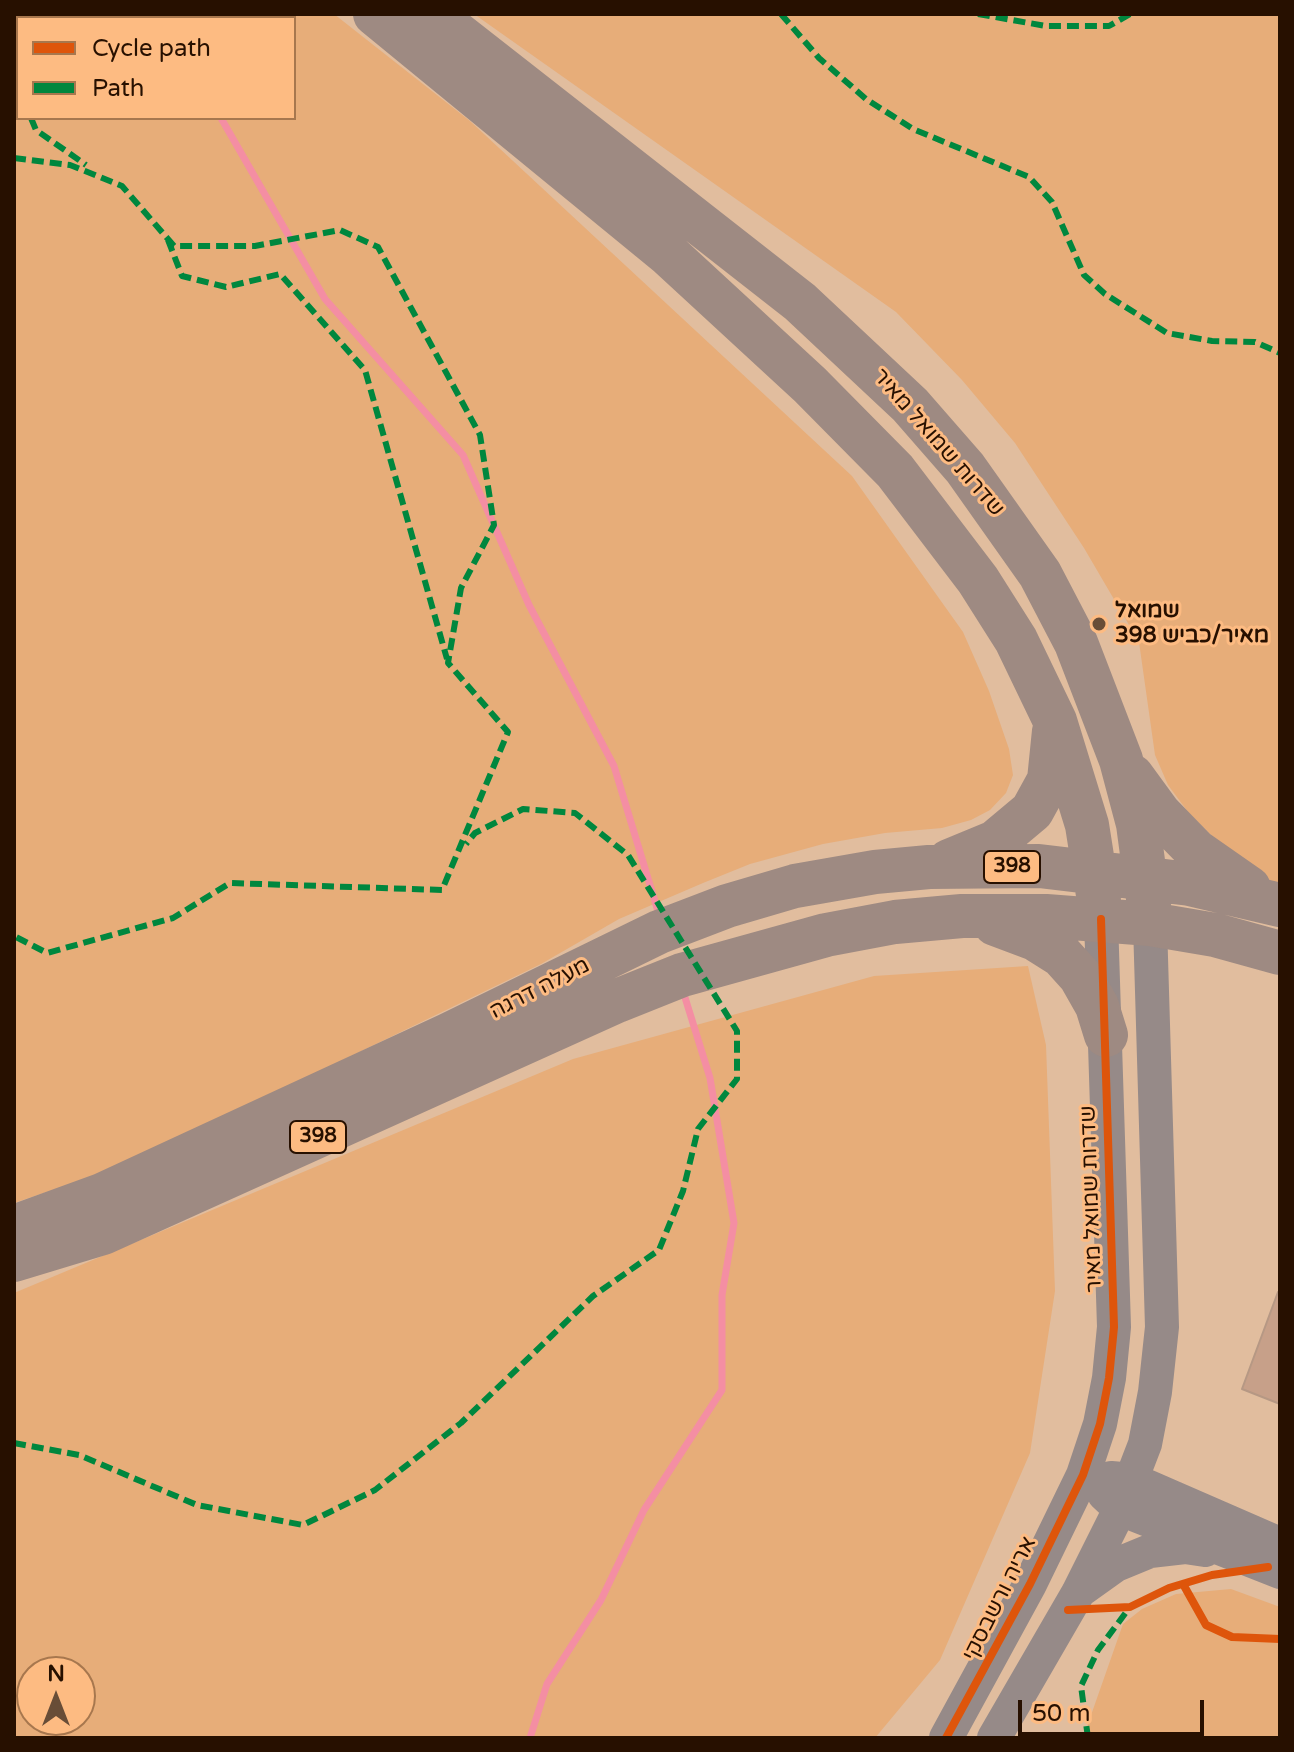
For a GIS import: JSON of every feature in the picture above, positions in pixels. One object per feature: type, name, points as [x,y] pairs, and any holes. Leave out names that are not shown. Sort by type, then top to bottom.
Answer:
[{"type":"main road","name":"שדרות שמואל מאיר","points":[[375,14],[669,255],[810,385],[895,471],[978,580],[1016,640],[1055,721],[1087,825],[1101,919]]},
{"type":"main road","name":"שדרות שמואל מאיר","points":[[432,14],[800,302],[910,405],[965,468],[1040,574],[1076,643],[1121,760],[1138,824],[1150,924]]},
{"type":"main road","points":[[929,867],[995,842],[1032,811],[1049,780],[1055,721]]},
{"type":"main road","points":[[1121,760],[1159,813],[1196,851],[1276,904]]},
{"type":"main road","name":"מעלה דרגה","points":[[14,1227],[102,1195],[448,1035],[597,960],[727,906],[795,886],[875,872],[929,867],[1039,866],[1096,872]]},
{"type":"main road","name":"398","points":[[1096,872],[1146,877],[1276,904]]},
{"type":"main road","points":[[962,916],[1035,939],[1062,956],[1080,976],[1097,1006],[1106,1035]]},
{"type":"main road","name":"מעלה דרגה","points":[[14,1260],[116,1228],[617,1001],[745,955],[826,935],[962,916],[1101,919]]},
{"type":"main road","name":"398","points":[[1101,919],[1215,935],[1280,953]]},
{"type":"street","name":"שדרות שמואל מאיר","points":[[1083,1475],[1100,1424],[1114,1327],[1101,919]]},
{"type":"street","name":"שדרות שמואל מאיר","points":[[1126,1494],[1145,1444],[1155,1392],[1162,1327],[1150,924]]},
{"type":"street","points":[[1083,1475],[1126,1494],[1280,1544]]},
{"type":"street","name":"אריה ורשבסקי","points":[[946,1738],[1030,1584],[1083,1475]]},
{"type":"street","points":[[1126,1494],[1229,1553],[1280,1572]]},
{"type":"street","points":[[994,1738],[1078,1593],[1126,1494]]},
{"type":"street","points":[[1078,1593],[1116,1565],[1150,1551],[1185,1547],[1229,1553]]},
{"type":"shaded area","points":[[14,14],[334,14],[470,121],[852,476],[963,632],[989,691],[1009,749],[1013,775],[1006,793],[990,810],[971,820],[942,828],[885,833],[823,844],[750,864],[619,919],[541,964],[106,1172],[14,1203]]},
{"type":"shaded area","points":[[474,14],[1280,14],[1280,892],[1238,862],[1188,812],[1168,785],[1155,755],[1139,642],[1084,548],[1015,443],[962,380],[896,312]]},
{"type":"shaded area","points":[[1028,966],[1046,1045],[1055,1291],[1030,1453],[940,1660],[875,1738],[14,1738],[14,1293],[573,1059],[874,976]]},
{"type":"shaded area","points":[[1231,1589],[1280,1607],[1280,1738],[1083,1738],[1123,1624],[1142,1609],[1176,1594]]},
{"type":"building","points":[[1280,1293],[1280,1404],[1242,1389]]},
{"type":"waterway","points":[[222,120],[325,299],[463,455],[529,605],[614,766],[660,918]]},
{"type":"waterway","points":[[530,1738],[547,1684],[601,1600],[644,1510],[722,1390],[722,1295],[734,1223],[710,1078],[683,991]]},
{"type":"marked path","points":[[781,14],[819,58],[866,99],[913,129],[1029,177],[1052,202],[1084,275],[1105,294],[1167,333],[1212,341],[1255,342],[1280,353]]},
{"type":"marked path","points":[[978,14],[1046,26],[1109,26],[1130,14]]},
{"type":"marked path","points":[[14,68],[16,74]]},
{"type":"marked path","points":[[32,120],[36,130],[86,165]]},
{"type":"marked path","points":[[14,158],[70,165],[122,186],[174,246],[255,246],[340,230],[378,247],[480,435],[494,525],[461,588],[448,663],[508,732],[442,890],[230,883],[173,918],[47,953],[14,936]]},
{"type":"marked path","points":[[168,240],[182,276],[226,287],[280,274],[365,370],[447,659]]},
{"type":"marked path","points":[[14,1443],[79,1455],[197,1505],[303,1525],[375,1490],[461,1423],[593,1296],[659,1250],[683,1191],[698,1129],[737,1079],[737,1031],[628,855],[575,813],[523,809],[475,833],[466,844]]},
{"type":"marked path","points":[[1088,1738],[1081,1686],[1098,1650],[1130,1607]]},
{"type":"cycle path","points":[[946,1738],[1030,1584],[1083,1475],[1100,1424],[1109,1378],[1114,1327],[1101,919]]},
{"type":"cycle path","points":[[1068,1610],[1130,1607],[1169,1588],[1212,1575],[1268,1567]]},
{"type":"cycle path","points":[[1183,1584],[1206,1625],[1232,1637],[1280,1639]]},
{"type":"place","name":"שמואל מאיר/כביש 398","points":[[1099,624]]}]
